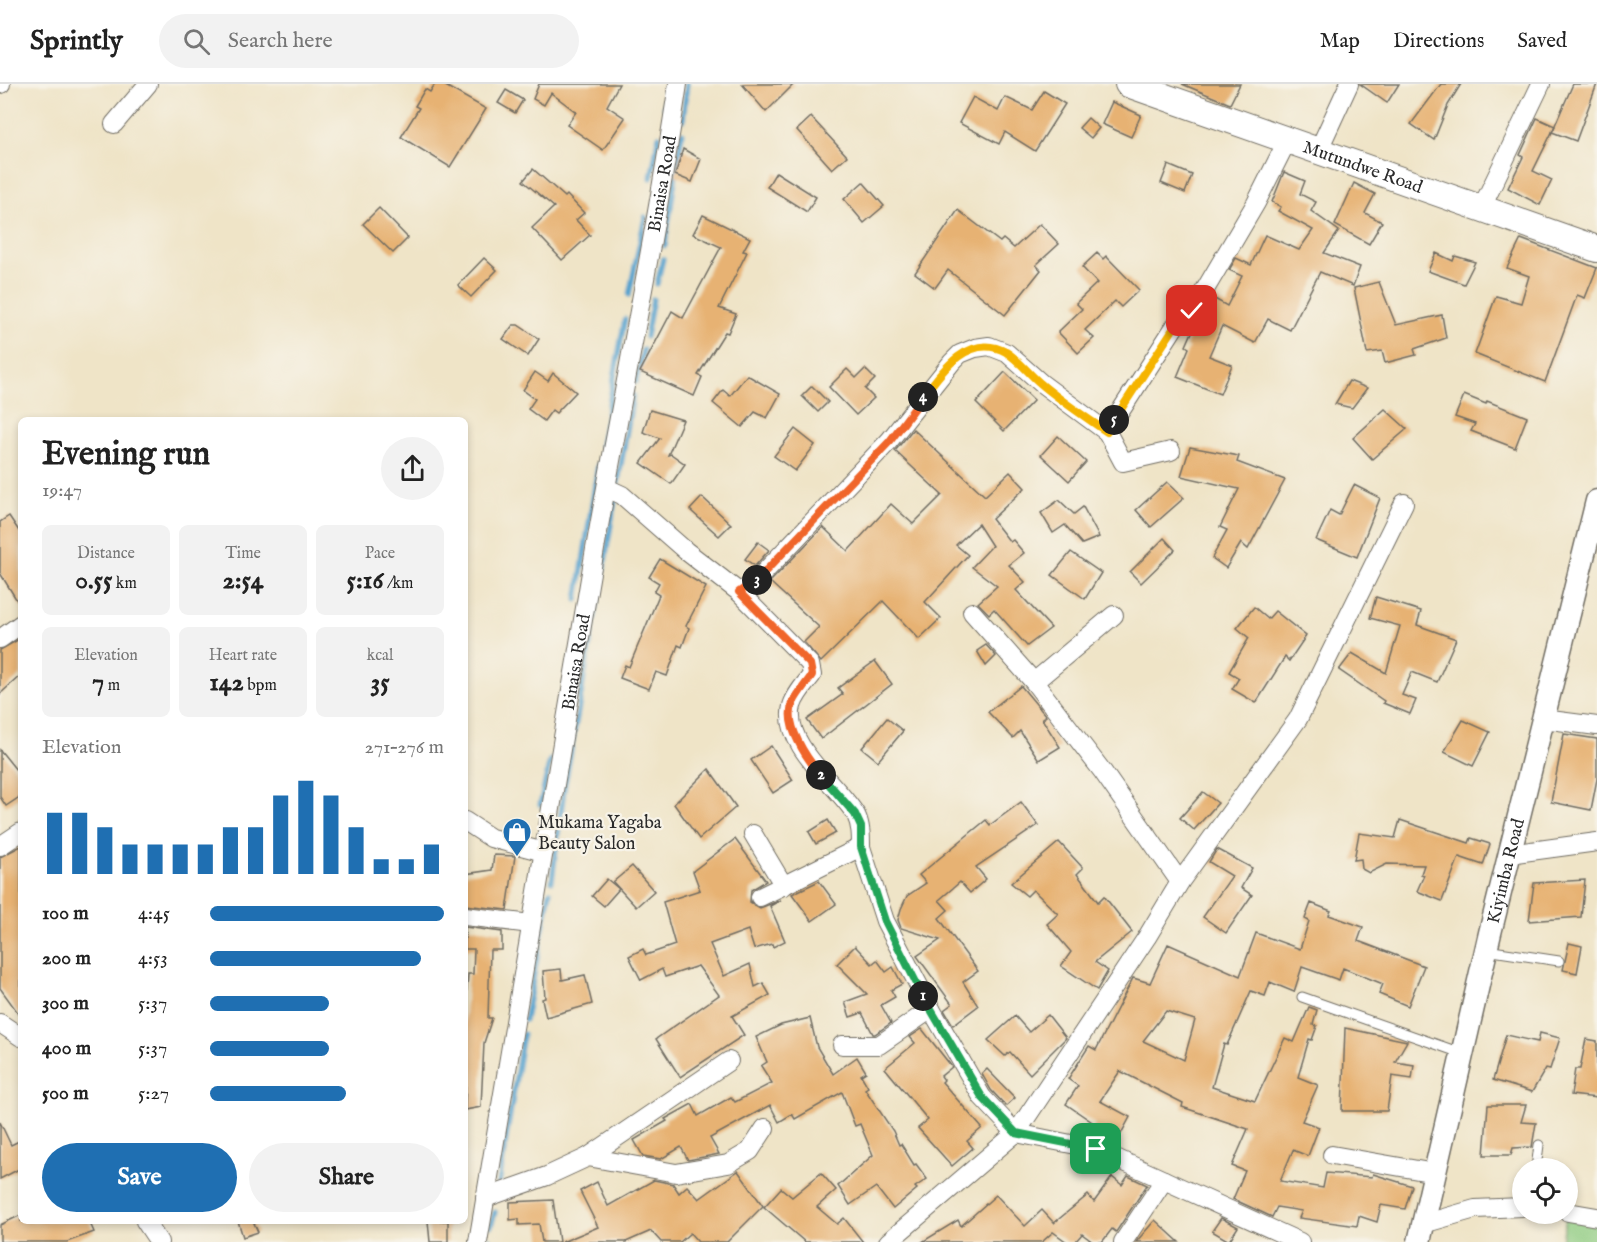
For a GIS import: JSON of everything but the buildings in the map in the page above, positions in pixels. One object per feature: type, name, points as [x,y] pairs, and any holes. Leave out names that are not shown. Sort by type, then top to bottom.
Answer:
[{"type":"main road","name":"Mutundwe Road","points":[[1128,84],[1597,249]]},
{"type":"street","points":[[114,124],[148,84]]},
{"type":"street","name":"Binaisa Road","points":[[478,1242],[607,488],[659,210],[678,84]]},
{"type":"street","points":[[1319,150],[1349,84]]},
{"type":"street","points":[[1482,207],[1541,84]]},
{"type":"street","points":[[1203,293],[1256,203],[1288,139]]},
{"type":"street","points":[[1107,432],[1179,320],[1192,311]]},
{"type":"street","points":[[739,592],[752,585],[890,441],[951,362],[975,348],[989,346],[1007,353],[1050,390],[1107,432],[1123,462],[1171,451]]},
{"type":"street","points":[[607,488],[622,495],[686,551],[739,592],[810,664],[812,675],[792,704],[790,719],[818,771],[855,814],[861,827],[861,847],[885,921],[931,1009],[982,1097],[1016,1133],[1096,1149],[1300,1242]]},
{"type":"street","name":"Kiyimba Road","points":[[1421,1233],[1509,854],[1597,501]]},
{"type":"street","points":[[888,1242],[1016,1133],[1147,938],[1180,882],[1298,719],[1404,503]]},
{"type":"street","points":[[972,612],[1034,682],[1103,772],[1180,882]]},
{"type":"street","points":[[1034,682],[1114,615]]},
{"type":"street","points":[[0,639],[18,626]]},
{"type":"street","points":[[1543,719],[1597,726]]},
{"type":"street","points":[[468,827],[491,838],[544,852]]},
{"type":"street","points":[[0,846],[18,834]]},
{"type":"street","points":[[753,834],[784,886]]},
{"type":"street","points":[[1509,854],[1597,842]]},
{"type":"street","points":[[760,897],[861,847]]},
{"type":"street","points":[[468,916],[531,924]]},
{"type":"street","points":[[842,1045],[879,1045],[931,1009]]},
{"type":"street","points":[[0,1023],[18,1035]]},
{"type":"street","points":[[485,1198],[546,1176],[588,1157],[729,1061]]},
{"type":"street","points":[[588,1157],[676,1173],[728,1164],[750,1151],[765,1128]]},
{"type":"street","points":[[1332,1155],[1435,1173]]},
{"type":"street","points":[[1123,1242],[1164,1180]]},
{"type":"street","points":[[1421,1233],[1475,1209],[1512,1207]]},
{"type":"street","points":[[1578,1214],[1597,1218]]},
{"type":"street","points":[[147,1224],[159,1242]]},
{"type":"lane","points":[[1486,950],[1559,961]]},
{"type":"lane","points":[[1302,997],[1464,1054]]},
{"type":"lane","points":[[1537,1158],[1539,1145]]},
{"type":"green space","points":[[1578,1218],[1597,1222],[1597,1242],[1562,1242],[1565,1224],[1578,1224]]},
{"type":"waterway","points":[[664,107],[667,84]]},
{"type":"waterway","points":[[683,120],[687,84]]},
{"type":"waterway","points":[[665,246],[682,133]]},
{"type":"waterway","points":[[651,178],[659,136]]},
{"type":"waterway","points":[[629,295],[645,217]]},
{"type":"waterway","points":[[657,284],[663,259]]},
{"type":"waterway","points":[[646,337],[653,299]]},
{"type":"waterway","points":[[601,446],[625,319]]},
{"type":"waterway","points":[[636,382],[643,350]]},
{"type":"waterway","points":[[618,483],[633,395]]},
{"type":"waterway","points":[[577,600],[598,465]]},
{"type":"waterway","points":[[603,574],[615,500]]},
{"type":"waterway","points":[[552,881],[564,790],[600,588]]},
{"type":"waterway","points":[[540,805],[550,760]]},
{"type":"waterway","points":[[525,1020],[550,892]]},
{"type":"waterway","points":[[499,1183],[523,1034]]},
{"type":"waterway","points":[[491,1226],[495,1212]]},
{"type":"place","name":"Mukama Yagaba Beauty Salon","points":[[517,858]]},
{"type":"route","points":[[1096,1149],[1016,1133],[982,1097],[909,970],[885,921],[861,847],[861,827],[855,814],[818,771],[796,735],[790,719],[792,704],[812,675],[810,664],[739,592],[752,585],[890,441],[932,384],[960,354],[989,346],[1007,353],[1077,412],[1107,432],[1179,320],[1192,311]]}]
